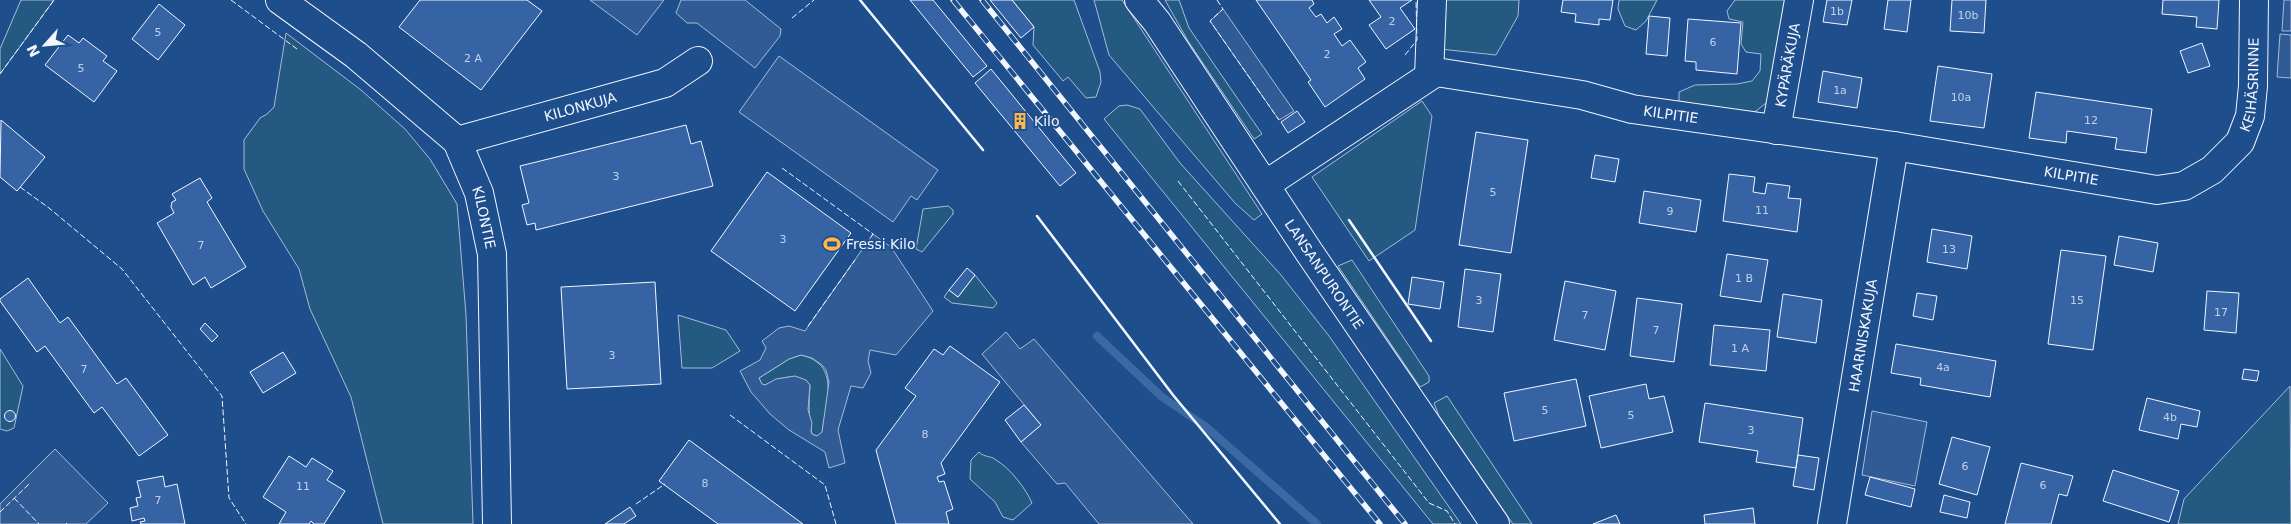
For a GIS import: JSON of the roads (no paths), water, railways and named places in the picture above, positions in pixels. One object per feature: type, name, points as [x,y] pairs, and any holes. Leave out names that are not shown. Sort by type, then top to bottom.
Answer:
[{"type":"street","name":"KILONTIE","points":[[280,0],[356,55],[458,141],[479,194],[492,254],[497,524]]},
{"type":"street","name":"LANSANPURONTIE","points":[[1139,0],[1155,11],[1265,185],[1495,524]]},
{"type":"street","points":[[1429,76],[1432,0]]},
{"type":"street","name":"KYPÄRÄKUJA","points":[[1776,130],[1799,0]]},
{"type":"street","name":"KEIHÄSRINNE","points":[[2110,183],[2156,190],[2184,186],[2212,170],[2240,142],[2250,116],[2253,86],[2254,0]]},
{"type":"street","name":"KILONKUJA","points":[[458,141],[666,83],[698,61]]},
{"type":"street","name":"KILPITIE","points":[[1265,185],[1436,72],[1582,95],[1632,109],[1894,146],[2110,183]]},
{"type":"street","name":"HAARNISKAKUJA","points":[[1832,524],[1894,146]]},
{"type":"waterway","points":[[1097,336],[1162,397],[1205,426],[1317,524]]},
{"type":"railway","points":[[953,0],[1380,524]]},
{"type":"railway","points":[[982,0],[1405,524]]},
{"type":"place","name":"Kilo","points":[[1020,121]]},
{"type":"place","name":"Fressi Kilo","points":[[832,244]]}]
